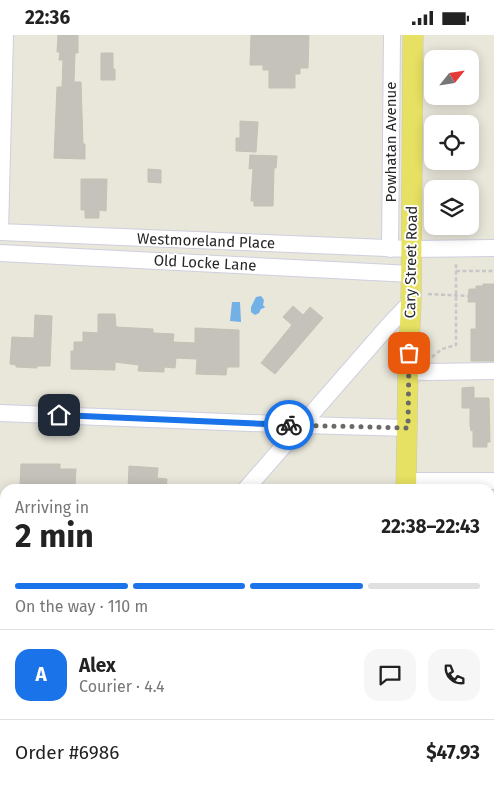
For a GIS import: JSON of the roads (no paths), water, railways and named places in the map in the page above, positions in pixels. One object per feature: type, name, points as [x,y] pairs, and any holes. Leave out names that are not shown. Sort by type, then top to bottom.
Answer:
[{"type":"main road","name":"Cary Street Road","points":[[407,484],[408,371],[418,298],[411,274],[413,35]]},
{"type":"street","points":[[0,232],[5,35]]},
{"type":"street","name":"Powhatan Avenue","points":[[390,249],[392,35]]},
{"type":"street","name":"Westmoreland Place","points":[[0,232],[390,249],[494,248]]},
{"type":"street","name":"Old Locke Lane","points":[[0,253],[411,274]]},
{"type":"street","points":[[250,484],[388,325],[418,298]]},
{"type":"street","points":[[408,371],[494,371]]},
{"type":"street","points":[[0,413],[408,428]]},
{"type":"street","points":[[429,484],[494,481]]},
{"type":"water","points":[[261,296],[265,307],[255,315],[251,312],[251,307],[256,297]]},
{"type":"water","points":[[232,302],[240,302],[241,322],[230,321]]}]
